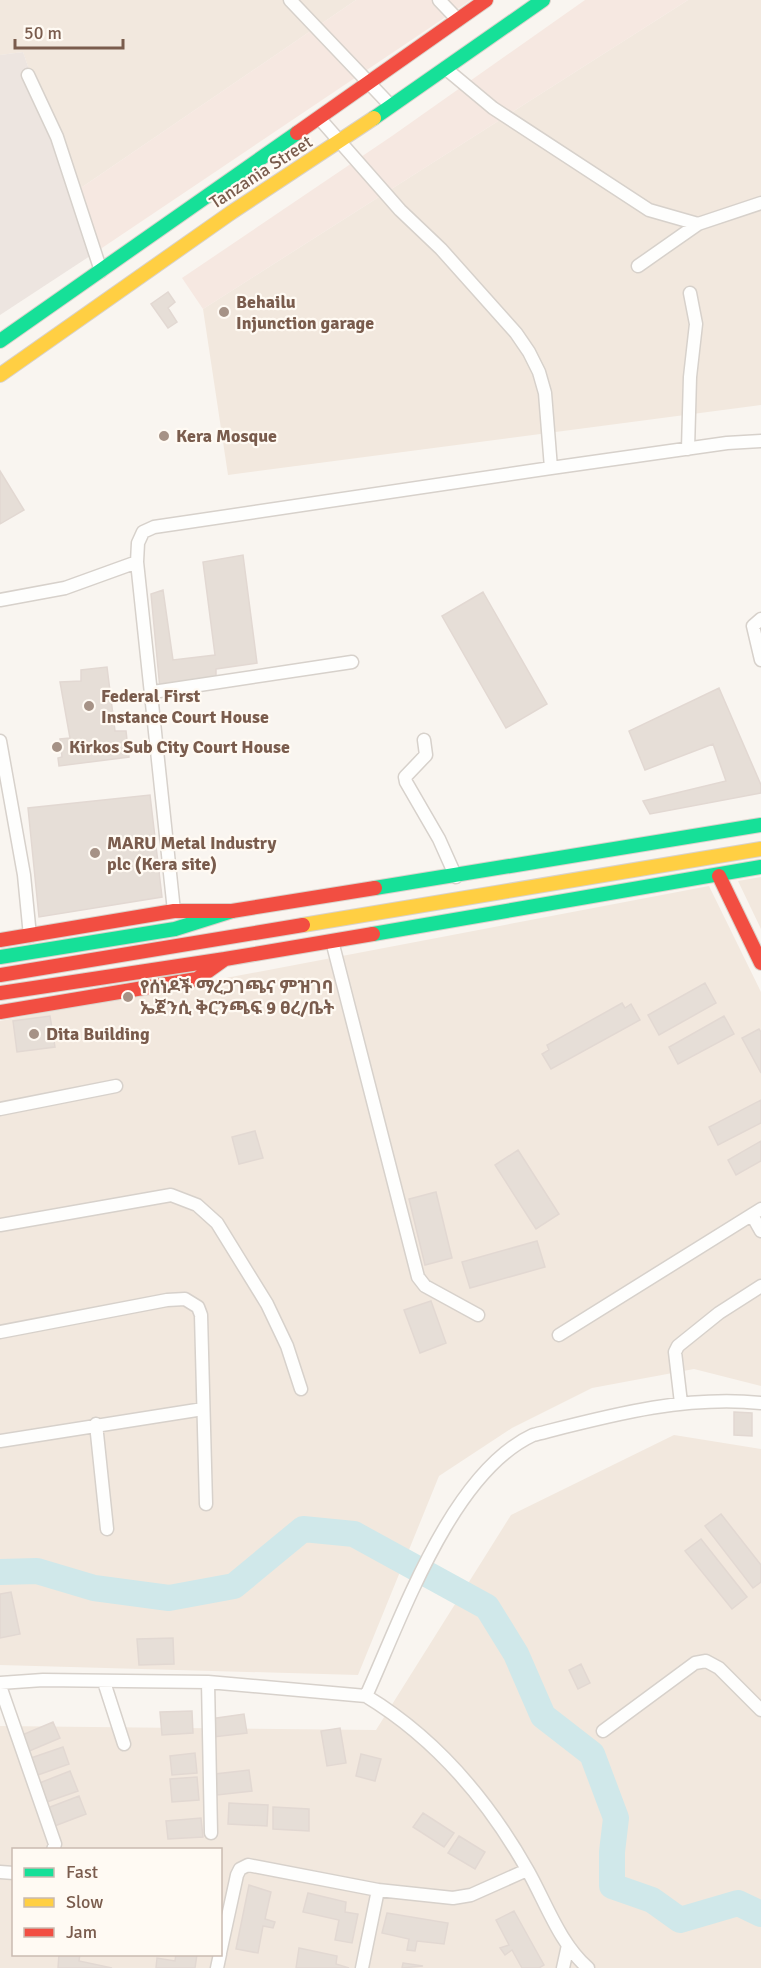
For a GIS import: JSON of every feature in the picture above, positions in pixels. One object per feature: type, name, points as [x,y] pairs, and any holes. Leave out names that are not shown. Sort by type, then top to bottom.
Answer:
[{"type":"main road","name":"Tanzania Street","points":[[0,341],[486,0]]},
{"type":"main road","name":"Tanzania Street","points":[[0,375],[232,212],[339,142],[543,0]]},
{"type":"main road","points":[[78,287],[97,309]]},
{"type":"main road","points":[[0,940],[174,911],[232,911],[456,877],[761,825]]},
{"type":"main road","points":[[0,975],[761,849]]},
{"type":"main road","points":[[0,993],[225,959],[761,867]]},
{"type":"main road","points":[[719,876],[761,963]]},
{"type":"main road","points":[[0,957],[175,929],[232,911]]},
{"type":"main road","points":[[0,1012],[197,979],[225,959]]},
{"type":"street","points":[[290,0],[390,105]]},
{"type":"street","points":[[439,0],[458,20]]},
{"type":"street","points":[[445,68],[493,108],[649,210],[698,224]]},
{"type":"street","points":[[28,75],[57,137],[101,271]]},
{"type":"street","points":[[320,118],[400,210],[441,249],[516,333],[529,352],[539,372],[545,393],[551,468]]},
{"type":"street","points":[[638,266],[698,224],[761,203]]},
{"type":"street","points":[[688,449],[690,377],[696,324],[690,292]]},
{"type":"street","points":[[174,911],[153,692],[137,562],[138,543],[143,532],[154,527],[551,468],[761,441]]},
{"type":"street","points":[[0,600],[65,588],[137,562]]},
{"type":"street","points":[[761,620],[753,626],[761,660]]},
{"type":"street","points":[[153,692],[352,662]]},
{"type":"street","points":[[424,740],[428,751],[409,770],[405,777],[406,782],[439,839],[456,877]]},
{"type":"street","points":[[0,741],[24,875],[30,936]]},
{"type":"street","points":[[332,941],[418,1277],[425,1286],[478,1315]]},
{"type":"street","points":[[0,1109],[116,1086]]},
{"type":"street","points":[[0,1225],[171,1195],[197,1205],[217,1223],[267,1304],[287,1346],[302,1389]]},
{"type":"street","points":[[559,1335],[756,1212],[761,1231]]},
{"type":"street","points":[[681,1403],[675,1352],[678,1346],[719,1313],[761,1286]]},
{"type":"street","points":[[0,1332],[167,1300],[185,1299],[198,1307],[201,1315],[206,1504]]},
{"type":"street","points":[[366,1696],[446,1524],[468,1492],[517,1442],[533,1435],[588,1420],[681,1403],[730,1400],[761,1403]]},
{"type":"street","points":[[0,1441],[96,1424],[203,1409]]},
{"type":"street","points":[[96,1424],[107,1529]]},
{"type":"street","points":[[603,1731],[695,1663],[706,1661],[718,1668],[761,1710]]},
{"type":"street","points":[[54,1848],[55,1844],[0,1685],[44,1680],[208,1682],[366,1696],[415,1729],[451,1764],[493,1813],[528,1870],[568,1945],[588,1968]]},
{"type":"street","points":[[104,1682],[124,1744]]},
{"type":"street","points":[[208,1682],[211,1833]]},
{"type":"street","points":[[222,1945],[237,1875],[248,1864],[378,1890],[462,1898],[528,1870]]},
{"type":"street","points":[[363,1968],[378,1890]]},
{"type":"street","points":[[563,1968],[568,1945]]},
{"type":"shaded area","points":[[0,0],[356,0],[72,194],[23,52],[0,55]]},
{"type":"shaded area","points":[[356,0],[471,0],[90,256],[72,194]]},
{"type":"shaded area","points":[[585,0],[688,0],[203,309],[182,278],[392,136]]},
{"type":"shaded area","points":[[688,0],[761,0],[761,405],[228,475],[203,309]]},
{"type":"shaded area","points":[[23,52],[72,194],[90,256],[0,315],[0,55]]},
{"type":"shaded area","points":[[761,877],[761,929],[738,881]]},
{"type":"shaded area","points":[[709,886],[761,992],[761,1386],[694,1369],[592,1388],[512,1428],[439,1476],[358,1675],[0,1665],[0,1021]]},
{"type":"shaded area","points":[[674,1435],[761,1449],[761,1968],[0,1968],[0,1726],[376,1730],[511,1515]]},
{"type":"building","points":[[168,292],[175,302],[168,308],[177,322],[168,328],[151,304]]},
{"type":"building","points":[[0,471],[24,510],[0,524]]},
{"type":"building","points":[[243,555],[257,663],[216,669],[216,681],[160,689],[151,594],[163,590],[173,660],[215,655],[203,562]]},
{"type":"building","points":[[483,592],[547,704],[506,728],[442,616]]},
{"type":"building","name":"Federal First Instance Court House","points":[[107,667],[115,731],[126,731],[129,757],[59,766],[58,758],[62,757],[60,739],[70,738],[60,682],[81,681],[81,670]]},
{"type":"building","points":[[719,688],[761,785],[761,793],[650,814],[643,801],[726,781],[713,744],[645,770],[629,731]]},
{"type":"building","name":"MARU Metal Industry plc (Kera site)","points":[[150,795],[162,897],[39,917],[28,808]]},
{"type":"building","points":[[705,983],[716,1003],[659,1035],[648,1015]]},
{"type":"building","points":[[622,1003],[625,1008],[631,1004],[640,1020],[551,1069],[542,1054],[549,1050],[547,1045]]},
{"type":"building","name":"Dita Building","points":[[50,1016],[55,1047],[17,1052],[13,1021]]},
{"type":"building","points":[[724,1016],[734,1034],[678,1064],[669,1047]]},
{"type":"building","points":[[759,1029],[761,1032],[761,1073],[742,1038]]},
{"type":"building","points":[[761,1100],[761,1123],[718,1145],[709,1127]]},
{"type":"building","points":[[255,1131],[263,1158],[239,1164],[232,1137]]},
{"type":"building","points":[[761,1141],[761,1161],[736,1175],[728,1160]]},
{"type":"building","points":[[518,1150],[559,1214],[536,1229],[495,1165]]},
{"type":"building","points":[[436,1192],[452,1258],[425,1265],[409,1199]]},
{"type":"building","points":[[537,1241],[545,1267],[470,1288],[462,1262]]},
{"type":"building","points":[[431,1301],[446,1343],[420,1353],[404,1310]]},
{"type":"building","points":[[734,1412],[752,1413],[752,1436],[734,1435]]},
{"type":"building","points":[[721,1514],[761,1565],[761,1582],[753,1588],[705,1526]]},
{"type":"building","points":[[701,1539],[747,1597],[732,1609],[685,1551]]},
{"type":"building","points":[[11,1592],[20,1634],[0,1638],[0,1594]]},
{"type":"building","points":[[173,1638],[174,1664],[139,1665],[137,1639]]},
{"type":"building","points":[[581,1664],[590,1683],[578,1689],[569,1670]]},
{"type":"building","points":[[192,1711],[193,1733],[162,1735],[160,1712]]},
{"type":"building","points":[[244,1714],[247,1733],[213,1737],[210,1719]]},
{"type":"building","points":[[53,1722],[60,1738],[27,1752],[20,1736]]},
{"type":"building","points":[[340,1728],[346,1763],[327,1766],[321,1731]]},
{"type":"building","points":[[63,1747],[69,1764],[35,1776],[28,1759]]},
{"type":"building","points":[[195,1753],[197,1773],[172,1775],[170,1756]]},
{"type":"building","points":[[361,1754],[381,1759],[375,1781],[356,1776]]},
{"type":"building","points":[[249,1770],[252,1791],[217,1795],[215,1774]]},
{"type":"building","points":[[70,1771],[78,1791],[44,1803],[37,1784]]},
{"type":"building","points":[[197,1777],[199,1800],[172,1802],[170,1779]]},
{"type":"building","points":[[79,1796],[86,1814],[52,1827],[45,1809]]},
{"type":"building","points":[[229,1803],[268,1805],[267,1826],[228,1824]]},
{"type":"building","points":[[273,1807],[309,1809],[309,1831],[273,1829]]},
{"type":"building","points":[[423,1813],[454,1833],[444,1847],[413,1827]]},
{"type":"building","points":[[201,1818],[203,1837],[168,1839],[166,1821]]},
{"type":"building","points":[[459,1836],[485,1852],[475,1869],[448,1853]]},
{"type":"building","points":[[249,1885],[271,1892],[265,1919],[275,1922],[273,1928],[263,1926],[258,1953],[236,1949]]},
{"type":"building","points":[[308,1893],[346,1902],[345,1912],[358,1914],[352,1943],[335,1940],[339,1920],[303,1912]]},
{"type":"building","points":[[514,1911],[544,1965],[539,1968],[522,1968],[512,1950],[505,1955],[500,1948],[509,1945],[496,1920]]},
{"type":"building","points":[[387,1913],[448,1923],[444,1944],[417,1941],[415,1951],[407,1950],[409,1939],[382,1933]]},
{"type":"building","points":[[299,1948],[337,1956],[336,1964],[349,1968],[296,1968]]},
{"type":"building","points":[[59,1956],[80,1956],[79,1961],[112,1968],[58,1968]]},
{"type":"building","points":[[176,1956],[197,1956],[195,1968],[156,1968],[157,1958],[175,1961]]},
{"type":"building","points":[[403,1963],[423,1966],[402,1968]]},
{"type":"waterway","points":[[0,1572],[37,1571],[94,1588],[169,1598],[234,1586],[303,1529],[354,1534],[487,1607],[516,1654],[543,1716],[592,1754],[616,1818],[612,1852],[612,1886],[652,1900],[680,1920],[738,1903],[761,1914]]},
{"type":"traffic: fast","points":[[374,118],[543,0]]},
{"type":"traffic: fast","points":[[0,341],[297,133]]},
{"type":"traffic: fast","points":[[375,888],[761,825]]},
{"type":"traffic: fast","points":[[373,934],[761,867]]},
{"type":"traffic: fast","points":[[0,957],[175,929],[232,911]]},
{"type":"traffic: slow","points":[[0,375],[232,212],[374,118]]},
{"type":"traffic: slow","points":[[303,925],[761,849]]},
{"type":"traffic: jam","points":[[297,133],[486,0]]},
{"type":"traffic: jam","points":[[719,876],[761,963]]},
{"type":"traffic: jam","points":[[0,940],[174,911],[232,911],[375,888]]},
{"type":"traffic: jam","points":[[0,975],[303,925]]},
{"type":"traffic: jam","points":[[0,1012],[197,979],[225,959],[373,934]]},
{"type":"traffic: jam","points":[[0,993],[225,959]]},
{"type":"place","name":"Behailu Injunction garage","points":[[224,312]]},
{"type":"place","name":"Kera Mosque","points":[[164,436]]},
{"type":"place","name":"Federal First Instance Court House","points":[[89,706]]},
{"type":"place","name":"Kirkos Sub City Court House","points":[[57,747]]},
{"type":"place","name":"MARU Metal Industry plc (Kera site)","points":[[95,853]]},
{"type":"place","name":"የሰነዶች ማረጋገጫና ምዝገባ ኤጀንሲ ቅርንጫፍ 9 ፀረ/ቤት","points":[[128,997]]},
{"type":"place","name":"Dita Building","points":[[34,1034]]}]
